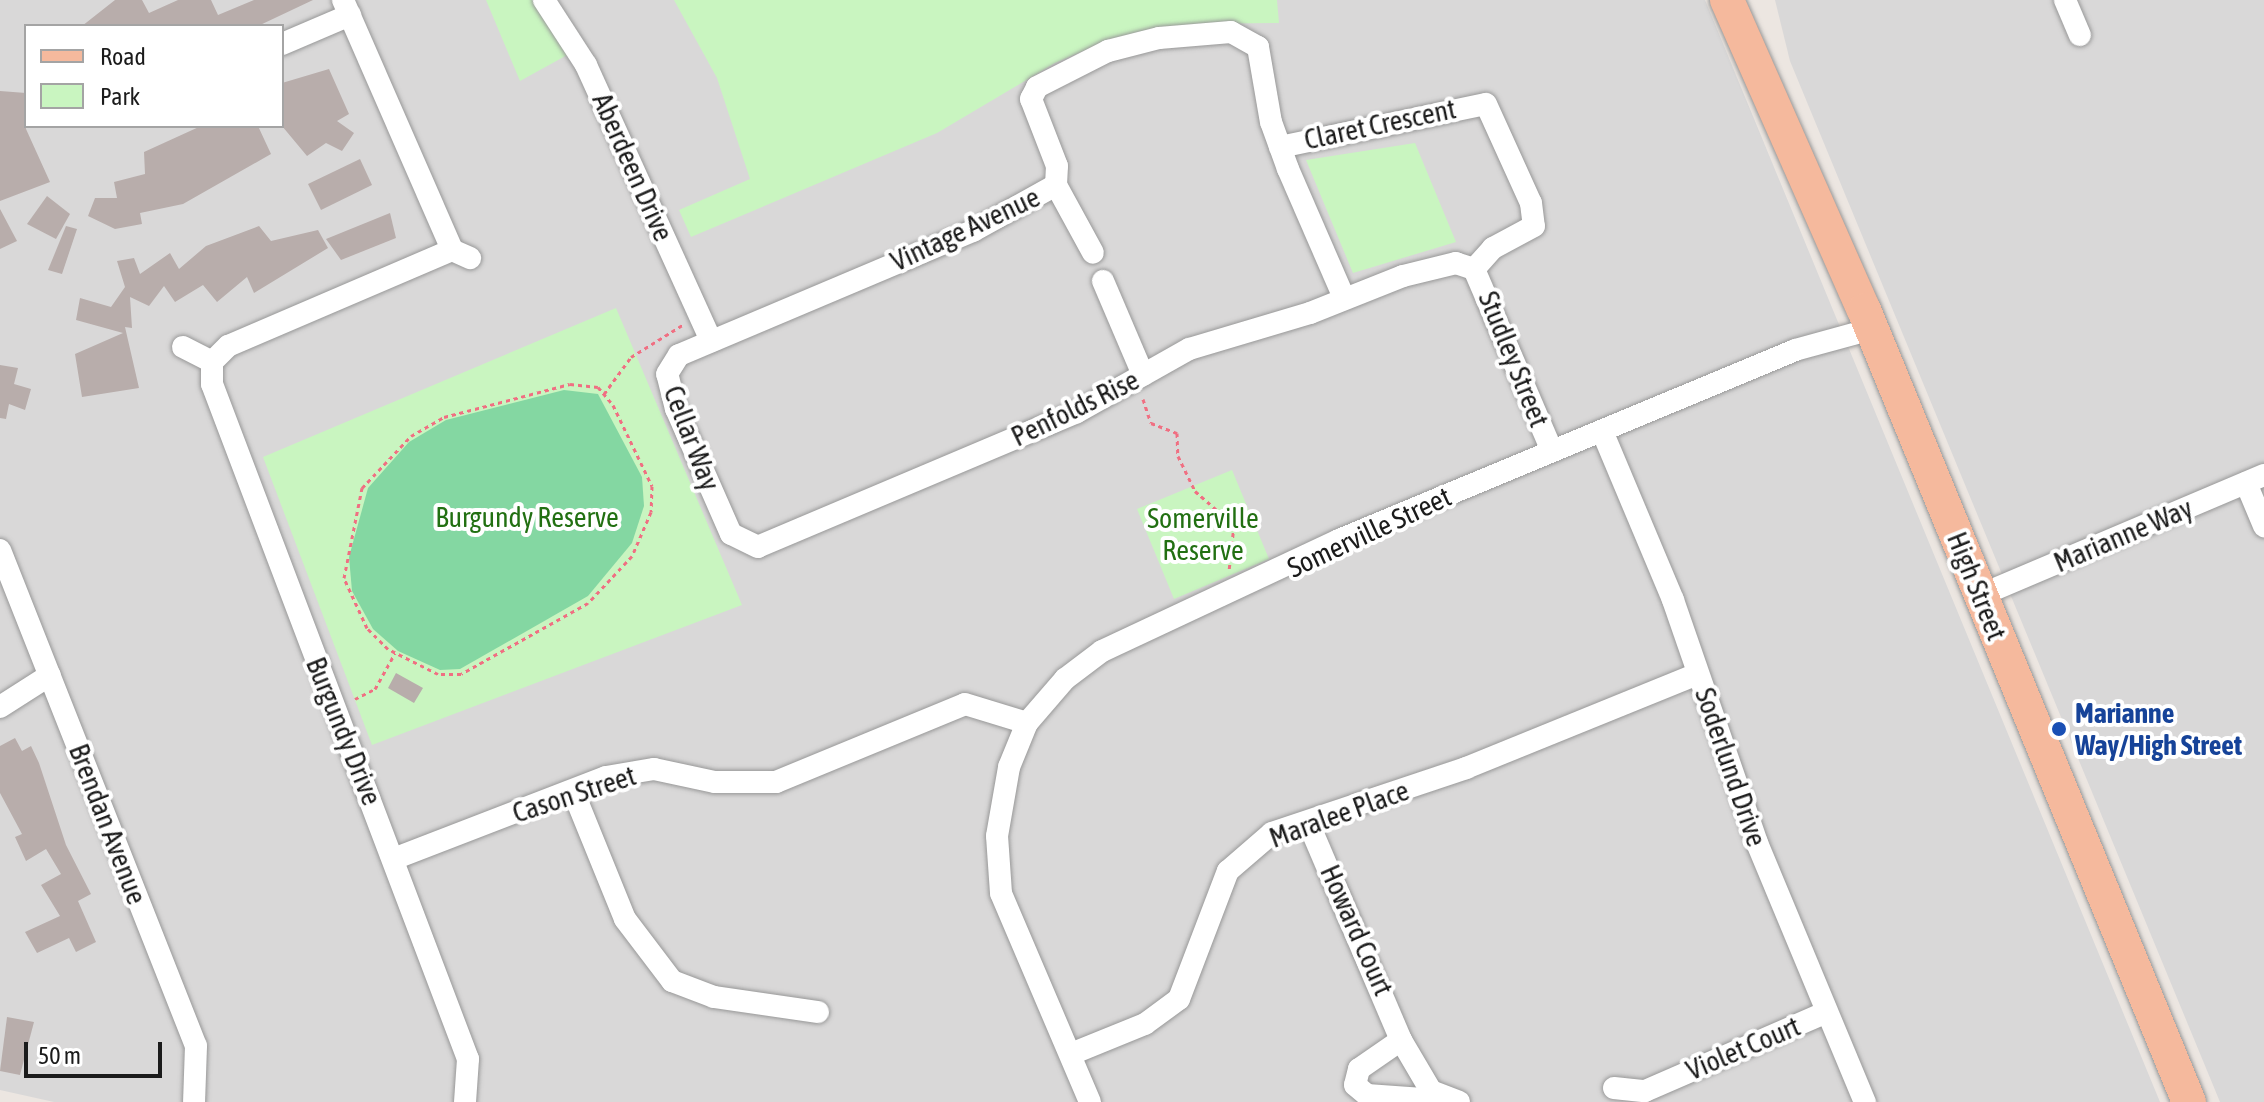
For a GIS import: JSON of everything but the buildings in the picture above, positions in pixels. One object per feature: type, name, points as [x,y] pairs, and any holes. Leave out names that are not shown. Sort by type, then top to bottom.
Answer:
[{"type":"main road","name":"High Street","points":[[1727,0],[1763,71],[1868,320],[2189,1102]]},
{"type":"main road","name":"High Street","points":[[1750,0],[1763,71]]},
{"type":"street","name":"Aberdeen Drive","points":[[544,0],[586,65],[711,341]]},
{"type":"street","points":[[2065,0],[2080,35]]},
{"type":"street","points":[[183,347],[212,362],[228,346],[461,254],[346,7],[284,43]]},
{"type":"street","name":"Vintage Avenue","points":[[711,341],[973,231],[1056,185],[1057,166],[1031,99],[1037,87],[1108,51],[1159,38],[1250,37],[1280,147],[1344,298]]},
{"type":"street","name":"Claret Crescent","points":[[1280,147],[1486,104],[1536,219],[1474,269]]},
{"type":"street","points":[[1056,185],[1093,253]]},
{"type":"street","name":"Penfolds Rise","points":[[749,547],[1077,412],[1189,349],[1403,276],[1456,263],[1474,269]]},
{"type":"street","name":"Studley Street","points":[[1474,269],[1552,451]]},
{"type":"street","points":[[1103,281],[1139,378]]},
{"type":"street","name":"Somerville Street","points":[[1090,1102],[1001,893],[997,836],[1009,767],[1027,723],[1102,651],[1235,594],[1339,540],[1868,320]]},
{"type":"street","name":"Cellar Way","points":[[711,341],[679,355],[668,387],[731,534],[749,547]]},
{"type":"street","name":"Burgundy Drive","points":[[212,362],[212,384],[333,708],[396,858],[468,1059],[465,1102]]},
{"type":"street","name":"Soderlund Drive","points":[[1602,431],[1827,1012],[1865,1102]]},
{"type":"street","points":[[2255,479],[2264,526]]},
{"type":"street","name":"Marianne Way","points":[[1981,595],[2255,479]]},
{"type":"street","name":"Brendan Avenue","points":[[0,550],[196,1046],[194,1102]]},
{"type":"street","name":"Maralee Place","points":[[1071,1054],[1167,1011],[1189,983],[1228,871],[1272,833],[1466,768],[1698,674]]},
{"type":"street","points":[[0,707],[50,675]]},
{"type":"street","name":"Cason Street","points":[[396,858],[573,791],[654,769],[715,782],[776,782],[965,704],[1027,723]]},
{"type":"street","points":[[573,791],[625,919],[672,981],[714,997],[818,1012]]},
{"type":"street","name":"Howard Court","points":[[1308,822],[1401,1040],[1431,1091]]},
{"type":"street","name":"Violet Court","points":[[1614,1088],[1645,1091],[1827,1012]]},
{"type":"street","points":[[1401,1040],[1359,1069],[1355,1085],[1367,1095],[1423,1099],[1431,1091],[1459,1102]]},
{"type":"path","points":[[604,394],[631,357],[699,315]]},
{"type":"path","points":[[1139,378],[1151,423],[1177,433],[1195,491],[1234,525],[1228,566],[1235,594]]},
{"type":"path","points":[[570,384],[604,394],[652,486],[645,534],[609,585],[461,674],[438,674],[395,653],[367,628],[344,578],[352,514],[381,464],[411,436],[486,401],[570,384]]},
{"type":"path","points":[[333,708],[375,689],[395,653]]},
{"type":"shaded area","points":[[0,0],[1705,0],[2160,1102],[54,1102],[0,1090]]},
{"type":"shaded area","points":[[1775,0],[2264,0],[2264,1102],[2220,1102],[1790,61]]},
{"type":"green space","points":[[486,0],[533,0],[569,54],[520,81]]},
{"type":"green space","points":[[674,0],[1277,0],[1279,23],[1192,24],[1109,40],[1055,63],[937,133],[691,237],[679,210],[750,179],[717,78]]},
{"type":"green space","points":[[1415,143],[1456,242],[1353,273],[1306,160]]},
{"type":"green space","name":"Burgundy Reserve","points":[[616,308],[742,605],[372,745],[263,457]]},
{"type":"green space","points":[[564,390],[598,394],[642,477],[644,506],[632,543],[588,596],[460,669],[440,670],[398,651],[373,629],[352,591],[349,557],[368,488],[409,442],[446,420]]},
{"type":"green space","name":"Somerville Reserve","points":[[1232,470],[1269,559],[1174,599],[1137,509]]},
{"type":"place","name":"Marianne Way/High Street","points":[[2059,729]]}]
